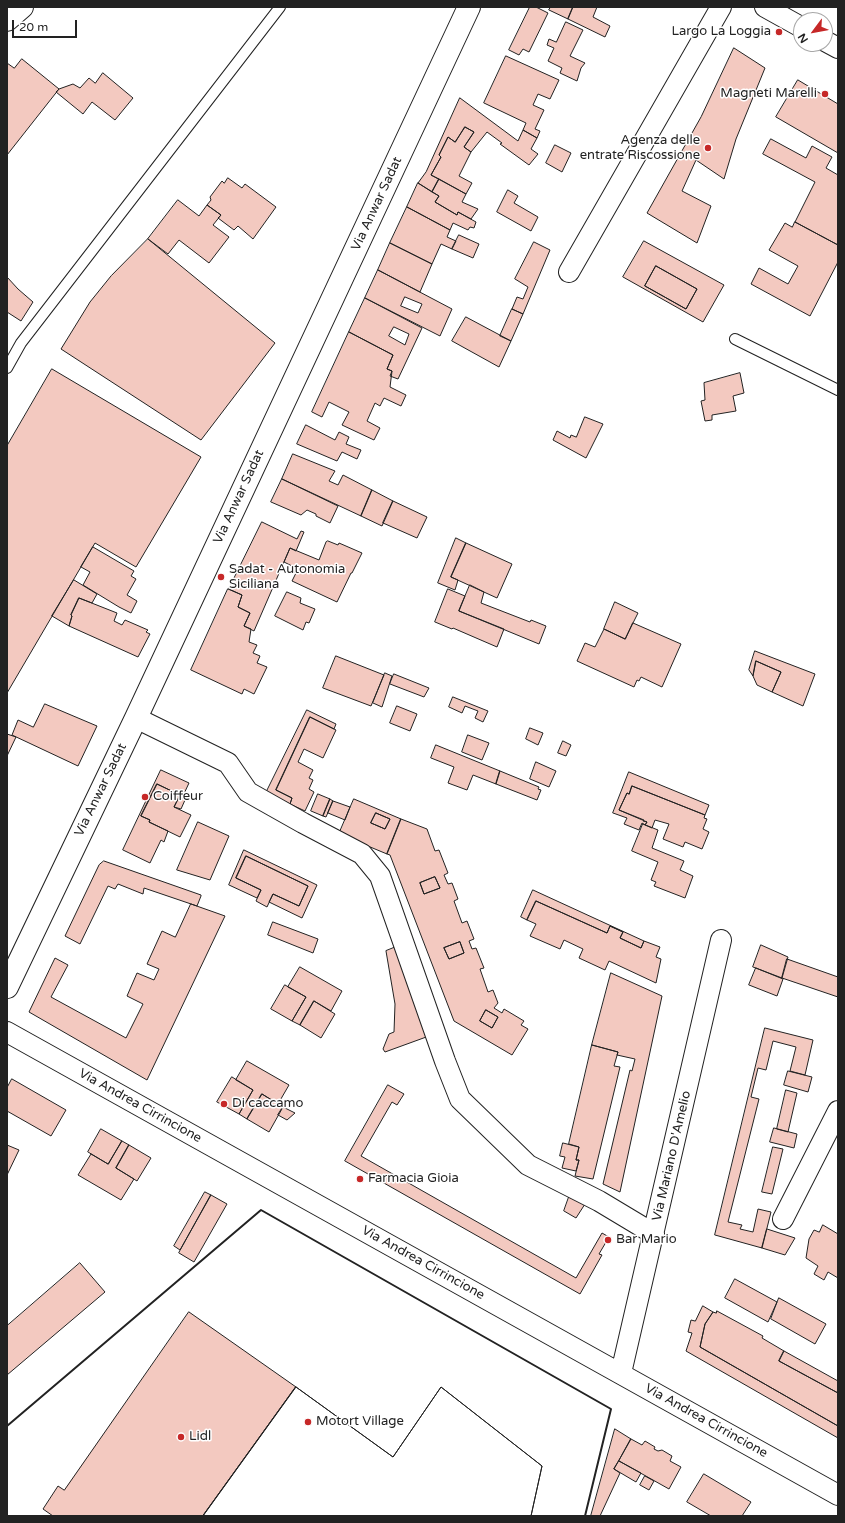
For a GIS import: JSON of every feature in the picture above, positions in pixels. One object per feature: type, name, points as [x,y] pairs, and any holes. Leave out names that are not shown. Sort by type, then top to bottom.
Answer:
[{"type":"street","points":[[7,20],[22,7]]},
{"type":"street","name":"Via Anwar Sadat","points":[[7,987],[136,718],[470,7]]},
{"type":"street","points":[[569,272],[721,7]]},
{"type":"street","points":[[765,7],[793,23]]},
{"type":"street","points":[[136,718],[228,763],[248,792],[362,854],[380,876],[445,1061],[460,1099],[528,1165],[598,1201],[654,1234]]},
{"type":"street","name":"Via Mariano D'Amelio","points":[[621,1373],[721,940]]},
{"type":"street","name":"Via Andrea Cirrincione","points":[[7,1032],[838,1495]]},
{"type":"street","points":[[783,1219],[838,1111]]},
{"type":"lane","points":[[7,368],[21,343],[280,7]]},
{"type":"lane","points":[[735,339],[838,390]]},
{"type":"building","points":[[530,7],[536,7],[548,13],[529,52],[523,49],[519,55],[509,50]]},
{"type":"building","points":[[551,7],[573,7],[568,19],[549,10]]},
{"type":"building","points":[[573,7],[597,7],[593,17],[610,26],[605,37],[568,19]]},
{"type":"building","points":[[566,22],[583,30],[570,56],[585,63],[581,68],[577,81],[560,73],[562,68],[548,61],[554,48],[547,45],[549,39],[556,42]]},
{"type":"building","name":"Agenza delle entrate Riscossione","points":[[734,48],[765,68],[736,139],[724,179],[696,160],[682,191],[711,206],[697,243],[647,213],[701,117]]},
{"type":"building","points":[[506,56],[559,80],[550,99],[538,94],[533,105],[544,110],[535,129],[540,131],[537,138],[523,130],[526,123],[484,103]]},
{"type":"building","points":[[22,59],[59,89],[7,155],[7,63],[14,68]]},
{"type":"building","points":[[103,73],[133,98],[115,120],[92,102],[83,114],[56,92],[59,89],[73,84],[80,88],[89,78],[95,83]]},
{"type":"building","points":[[798,80],[838,104],[838,153],[776,117]]},
{"type":"building","points":[[460,98],[518,141],[523,130],[537,138],[531,149],[538,154],[529,165],[500,144],[502,143],[487,132],[471,152],[464,147],[474,132],[465,127],[455,142],[448,137],[439,155],[441,157],[431,175],[439,179],[432,192],[418,183],[426,172]]},
{"type":"building","points":[[465,127],[474,132],[464,147],[471,152],[459,176],[472,183],[466,194],[431,175],[441,157],[439,155],[448,137],[455,142]]},
{"type":"building","points":[[771,139],[806,158],[812,146],[832,157],[826,168],[838,175],[838,245],[795,222],[815,182],[763,154]]},
{"type":"building","points":[[555,145],[571,153],[562,172],[546,163]]},
{"type":"building","points":[[228,178],[242,188],[245,184],[276,207],[253,239],[238,226],[234,230],[218,218],[221,215],[207,205],[211,200],[210,197],[222,181],[224,183]]},
{"type":"building","points":[[439,179],[466,194],[462,202],[478,209],[471,219],[458,212],[457,215],[435,202],[439,196],[432,192]]},
{"type":"building","points":[[418,183],[439,196],[435,202],[457,215],[458,212],[476,222],[474,228],[470,227],[468,230],[453,223],[450,230],[407,207]]},
{"type":"building","points":[[508,190],[518,196],[514,203],[538,217],[531,231],[497,212]]},
{"type":"building","points":[[178,200],[199,216],[207,205],[221,215],[213,225],[229,237],[209,263],[179,240],[168,254],[148,239]]},
{"type":"building","points":[[407,207],[450,230],[447,237],[456,241],[452,249],[441,244],[432,264],[390,243]]},
{"type":"building","points":[[795,222],[838,245],[838,262],[810,316],[751,284],[759,268],[788,284],[798,266],[769,250],[785,223],[792,227]]},
{"type":"building","points":[[459,235],[479,244],[473,258],[452,249]]},
{"type":"building","points":[[148,239],[275,343],[201,440],[61,349],[90,302],[111,276]]},
{"type":"building","points":[[644,241],[724,285],[703,322],[623,277]],"holes":[[[656,266],[697,289],[686,309],[645,286]]]},
{"type":"building","points":[[534,242],[550,250],[523,314],[512,309],[517,297],[523,299],[528,287],[515,279]]},
{"type":"building","points":[[390,243],[432,264],[420,292],[378,270]]},
{"type":"building","points":[[656,266],[697,289],[686,309],[645,286]]},
{"type":"building","points":[[378,270],[452,309],[440,336],[365,298]],"holes":[[[405,297],[422,304],[418,313],[401,306]]]},
{"type":"building","points":[[7,277],[33,302],[21,321],[7,312]]},
{"type":"building","points":[[365,298],[422,328],[398,379],[390,376],[392,371],[387,369],[393,355],[349,332]],"holes":[[[394,327],[409,334],[405,345],[389,336]]]},
{"type":"building","points":[[512,309],[523,314],[511,341],[500,336]]},
{"type":"building","points":[[466,317],[511,341],[499,367],[452,341]]},
{"type":"building","points":[[349,332],[393,355],[387,369],[392,371],[390,387],[406,395],[401,406],[384,398],[380,406],[375,403],[367,421],[380,428],[374,440],[342,425],[349,412],[329,402],[322,417],[312,412]]},
{"type":"building","points":[[52,369],[201,457],[136,567],[95,543],[7,693],[7,446]]},
{"type":"building","points":[[740,373],[744,393],[733,396],[736,411],[712,415],[712,420],[705,421],[701,401],[705,400],[704,383]]},
{"type":"building","points":[[585,417],[603,424],[586,458],[553,440],[557,431],[570,438],[571,435],[576,437]]},
{"type":"building","points":[[306,425],[335,440],[339,432],[349,437],[346,444],[361,450],[357,459],[342,452],[337,461],[297,444]]},
{"type":"building","points":[[293,454],[335,471],[329,481],[338,485],[343,475],[372,490],[361,516],[282,479]]},
{"type":"building","points":[[282,479],[338,506],[330,523],[307,510],[301,515],[271,502]]},
{"type":"building","points":[[372,490],[393,501],[382,526],[361,516]]},
{"type":"building","points":[[393,501],[427,517],[417,538],[383,523]]},
{"type":"building","points":[[262,522],[297,539],[301,531],[304,532],[296,551],[290,548],[254,631],[244,626],[250,613],[238,607],[242,595],[229,589]]},
{"type":"building","points":[[456,538],[466,543],[451,577],[458,580],[455,590],[438,583]]},
{"type":"building","points":[[328,541],[338,545],[339,543],[362,553],[337,602],[292,581],[296,573],[294,572],[296,568],[284,562],[290,548],[319,560],[326,542]]},
{"type":"building","points":[[466,543],[512,564],[497,598],[451,577]]},
{"type":"building","points":[[93,547],[134,571],[131,576],[136,579],[127,595],[137,601],[131,613],[83,585],[90,572],[81,567]]},
{"type":"building","points":[[74,580],[97,594],[92,603],[79,598],[71,615],[69,626],[52,616]]},
{"type":"building","points":[[470,585],[484,592],[481,603],[530,622],[531,620],[546,626],[539,644],[459,611]]},
{"type":"building","points":[[228,589],[242,595],[238,607],[250,613],[244,626],[251,629],[249,642],[257,645],[253,653],[260,656],[257,663],[267,667],[254,694],[244,689],[242,694],[191,670]]},
{"type":"building","points":[[448,589],[465,596],[459,611],[504,629],[497,647],[435,622]]},
{"type":"building","points":[[287,592],[301,598],[300,603],[315,609],[309,623],[306,622],[303,630],[275,616]]},
{"type":"building","points":[[79,598],[117,613],[114,621],[122,625],[125,620],[148,630],[146,632],[150,634],[138,657],[69,626],[71,615]]},
{"type":"building","points":[[615,602],[638,613],[625,639],[604,629]]},
{"type":"building","points":[[633,623],[681,644],[662,687],[641,677],[639,681],[637,680],[634,687],[577,661],[585,643],[595,647],[604,629],[625,639]]},
{"type":"building","points":[[755,651],[815,674],[803,706],[772,692],[781,672],[756,661],[753,676],[749,670]]},
{"type":"building","points":[[336,656],[384,675],[371,706],[323,688]]},
{"type":"building","points":[[756,661],[781,672],[772,692],[757,685],[753,676]]},
{"type":"building","points":[[385,673],[392,676],[382,707],[373,703]]},
{"type":"building","points":[[394,674],[429,688],[424,697],[390,684]]},
{"type":"building","points":[[453,697],[488,711],[483,722],[475,718],[478,711],[465,706],[462,713],[449,707]]},
{"type":"building","points":[[45,704],[97,726],[78,766],[12,735],[18,720],[33,727]]},
{"type":"building","points":[[397,706],[417,714],[410,731],[390,723]]},
{"type":"building","points":[[307,710],[336,724],[334,729],[310,717],[276,790],[292,798],[290,804],[266,793]]},
{"type":"building","points":[[310,717],[336,730],[323,758],[304,749],[298,762],[313,770],[309,778],[313,780],[309,789],[314,792],[305,811],[290,804],[292,798],[276,790]]},
{"type":"building","points":[[530,728],[543,733],[538,745],[526,739]]},
{"type":"building","points":[[7,734],[16,737],[7,756]]},
{"type":"building","points":[[468,735],[489,743],[482,760],[462,752]]},
{"type":"building","points":[[563,741],[571,745],[566,756],[558,753]]},
{"type":"building","points":[[436,745],[500,771],[496,784],[473,775],[467,790],[448,783],[454,767],[431,758]]},
{"type":"building","points":[[536,762],[556,771],[549,787],[530,779]]},
{"type":"building","points":[[161,770],[189,783],[182,798],[185,800],[181,809],[174,807],[180,795],[157,784],[141,816],[150,820],[149,822],[168,831],[164,842],[161,840],[150,863],[123,850]]},
{"type":"building","points":[[500,771],[539,787],[538,789],[541,790],[537,800],[496,784]]},
{"type":"building","points":[[629,772],[709,805],[705,815],[632,786],[619,810],[647,822],[645,825],[642,823],[639,830],[624,824],[627,818],[613,813]]},
{"type":"building","points":[[157,784],[180,795],[174,807],[191,815],[180,837],[149,822],[150,820],[141,816]]},
{"type":"building","points":[[632,786],[705,815],[704,818],[707,819],[703,829],[709,832],[702,849],[685,842],[683,847],[663,839],[669,824],[655,820],[652,828],[645,825],[647,822],[643,821],[644,820],[619,810]]},
{"type":"building","points":[[318,794],[330,799],[323,816],[311,811]]},
{"type":"building","points":[[330,799],[333,801],[326,817],[323,816]]},
{"type":"building","points":[[354,799],[401,819],[387,854],[339,834]],"holes":[[[376,813],[390,819],[385,829],[371,823]]]},
{"type":"building","points":[[333,801],[350,807],[345,820],[328,813]]},
{"type":"building","points":[[376,813],[390,819],[385,829],[371,823]]},
{"type":"building","points":[[401,819],[427,829],[435,851],[439,850],[448,873],[444,875],[448,884],[452,883],[458,899],[454,901],[462,923],[467,921],[474,939],[469,941],[472,949],[476,948],[484,968],[480,969],[488,992],[493,990],[498,1003],[494,1008],[502,1013],[504,1009],[524,1021],[521,1025],[528,1029],[512,1055],[454,1021],[390,855],[387,854]],"holes":[[[435,877],[440,888],[424,894],[420,883]],[[460,942],[464,953],[449,959],[444,948]],[[486,1010],[498,1017],[492,1028],[480,1021]]]},
{"type":"building","points":[[198,822],[229,836],[210,880],[177,870]]},
{"type":"building","points":[[643,824],[658,830],[652,848],[684,861],[680,870],[693,876],[685,898],[654,886],[656,882],[651,880],[658,862],[632,851]]},
{"type":"building","points":[[244,850],[317,885],[302,918],[269,902],[273,894],[299,906],[308,886],[246,856],[236,878],[261,890],[257,898],[229,885]]},
{"type":"building","points":[[246,856],[308,886],[299,906],[273,894],[267,907],[256,901],[261,890],[236,878]]},
{"type":"building","points":[[104,861],[201,895],[197,906],[144,888],[143,894],[118,884],[115,889],[108,886],[80,944],[65,936],[99,865]]},
{"type":"building","points":[[435,877],[440,888],[424,894],[420,883]]},
{"type":"building","points":[[533,890],[644,941],[641,948],[620,938],[623,932],[610,926],[607,933],[536,901],[527,920],[521,917]]},
{"type":"building","points":[[536,901],[607,933],[610,926],[623,932],[620,938],[641,948],[644,941],[660,947],[656,957],[661,959],[656,983],[609,961],[605,970],[579,958],[583,949],[564,940],[560,949],[530,936],[536,924],[527,920]]},
{"type":"building","points":[[191,904],[225,916],[147,1080],[29,1012],[55,958],[68,965],[51,997],[126,1038],[143,1004],[127,996],[137,973],[154,980],[159,969],[147,964],[162,931],[175,937]]},
{"type":"building","points":[[273,922],[318,939],[313,953],[268,935]]},
{"type":"building","points":[[460,942],[464,953],[449,959],[444,948]]},
{"type":"building","points":[[761,945],[788,957],[782,978],[753,967]]},
{"type":"building","points":[[396,947],[429,1036],[385,1052],[383,1049],[389,1034],[394,1032],[395,1004],[386,951]]},
{"type":"building","points":[[787,959],[838,977],[838,997],[782,978]]},
{"type":"building","points":[[300,967],[342,991],[331,1011],[314,1001],[300,1025],[292,1021],[306,997],[288,987]]},
{"type":"building","points":[[756,968],[783,979],[777,996],[749,985]]},
{"type":"building","points":[[611,973],[662,996],[620,1192],[603,1184],[630,1070],[632,1071],[635,1059],[617,1055],[618,1052],[592,1045]]},
{"type":"building","points":[[285,985],[306,997],[292,1021],[271,1009]]},
{"type":"building","points":[[314,1001],[335,1014],[321,1038],[300,1025]]},
{"type":"building","points":[[486,1010],[498,1017],[492,1028],[480,1021]]},
{"type":"building","points":[[765,1028],[813,1040],[805,1075],[790,1071],[796,1047],[773,1041],[766,1070],[758,1068],[751,1097],[759,1099],[728,1222],[742,1225],[740,1229],[753,1232],[758,1209],[771,1212],[762,1248],[715,1235]]},
{"type":"building","points":[[592,1045],[618,1052],[614,1066],[620,1067],[593,1179],[575,1176],[579,1160],[576,1160],[579,1147],[569,1144]]},
{"type":"building","points":[[247,1061],[289,1085],[278,1104],[262,1094],[247,1119],[239,1114],[253,1090],[236,1080]]},
{"type":"building","points":[[788,1071],[812,1077],[808,1092],[784,1085]]},
{"type":"building","points":[[232,1077],[253,1090],[239,1114],[217,1102]]},
{"type":"building","points":[[12,1079],[66,1110],[51,1136],[7,1111],[7,1088]]},
{"type":"building","points":[[388,1085],[404,1094],[397,1105],[392,1102],[361,1156],[576,1278],[602,1233],[609,1237],[599,1254],[602,1255],[580,1294],[345,1161]]},
{"type":"building","points":[[786,1090],[797,1093],[788,1132],[777,1129]]},
{"type":"building","points":[[262,1094],[283,1107],[269,1132],[247,1119]]},
{"type":"building","points":[[283,1107],[295,1113],[287,1120],[278,1115]]},
{"type":"building","points":[[774,1128],[797,1134],[794,1148],[770,1142]]},
{"type":"building","points":[[101,1129],[122,1141],[108,1164],[88,1152]]},
{"type":"building","points":[[122,1141],[129,1145],[116,1168],[134,1179],[121,1200],[78,1175],[91,1154],[108,1164]]},
{"type":"building","points":[[563,1143],[579,1147],[576,1160],[579,1160],[576,1171],[562,1168],[565,1157],[560,1156]]},
{"type":"building","points":[[7,1145],[19,1150],[7,1175]]},
{"type":"building","points":[[129,1145],[151,1158],[137,1181],[116,1168]]},
{"type":"building","points":[[773,1147],[783,1149],[772,1194],[762,1192]]},
{"type":"building","points":[[205,1192],[211,1195],[180,1250],[174,1246]]},
{"type":"building","points":[[211,1195],[227,1204],[194,1262],[179,1253]]},
{"type":"building","points":[[569,1197],[585,1204],[576,1218],[564,1211]]},
{"type":"building","points":[[823,1225],[838,1234],[838,1278],[828,1272],[824,1280],[814,1274],[818,1266],[806,1258],[809,1239],[814,1230],[819,1232]]},
{"type":"building","points":[[767,1229],[795,1238],[785,1255],[762,1248]]},
{"type":"building","points":[[80,1263],[105,1292],[7,1375],[7,1326]]},
{"type":"building","points":[[735,1279],[777,1302],[768,1322],[725,1298]]},
{"type":"building","points":[[779,1298],[826,1324],[815,1344],[771,1319]]},
{"type":"building","points":[[703,1306],[713,1312],[705,1324],[700,1347],[838,1426],[838,1438],[686,1351],[692,1333],[688,1332],[691,1320],[695,1321]]},
{"type":"building","points":[[717,1311],[763,1336],[762,1338],[784,1351],[779,1361],[838,1393],[838,1426],[700,1347],[705,1324],[713,1312],[716,1313]]},
{"type":"building","name":"Lidl","points":[[189,1312],[296,1387],[203,1516],[53,1516],[43,1509],[58,1486],[64,1490]]},
{"type":"building","points":[[784,1351],[838,1381],[838,1393],[779,1361]]},
{"type":"building","name":"Motort Village","points":[[296,1387],[393,1457],[441,1387],[542,1466],[531,1516],[203,1516]]},
{"type":"building","name":"Motort Village","points":[[296,1387],[393,1457],[441,1387],[542,1466],[531,1516],[203,1516]]},
{"type":"building","points":[[615,1429],[631,1439],[614,1469],[620,1473],[600,1516],[591,1516]]},
{"type":"building","points":[[631,1439],[642,1445],[645,1441],[655,1447],[654,1449],[658,1451],[662,1450],[672,1456],[670,1461],[681,1467],[669,1489],[619,1461]]},
{"type":"building","points":[[619,1461],[641,1473],[636,1482],[614,1469]]},
{"type":"building","points":[[704,1474],[751,1502],[742,1516],[711,1516],[687,1502]]},
{"type":"building","points":[[645,1476],[654,1481],[649,1490],[640,1485]]},
{"type":"wall","points":[[7,1426],[261,1210],[611,1409],[585,1516]]},
{"type":"place","name":"Largo La Loggia","points":[[779,32]]},
{"type":"place","name":"Magneti Marelli","points":[[825,94]]},
{"type":"place","name":"Agenza delle entrate Riscossione","points":[[708,148]]},
{"type":"place","name":"Sadat - Autonomia Siciliana","points":[[221,577]]},
{"type":"place","name":"Coiffeur","points":[[145,797]]},
{"type":"place","name":"Di caccamo","points":[[224,1104]]},
{"type":"place","name":"Farmacia Gioia","points":[[360,1179]]},
{"type":"place","name":"Bar Mario","points":[[608,1240]]},
{"type":"place","name":"Motort Village","points":[[308,1422]]},
{"type":"place","name":"Lidl","points":[[181,1437]]}]
